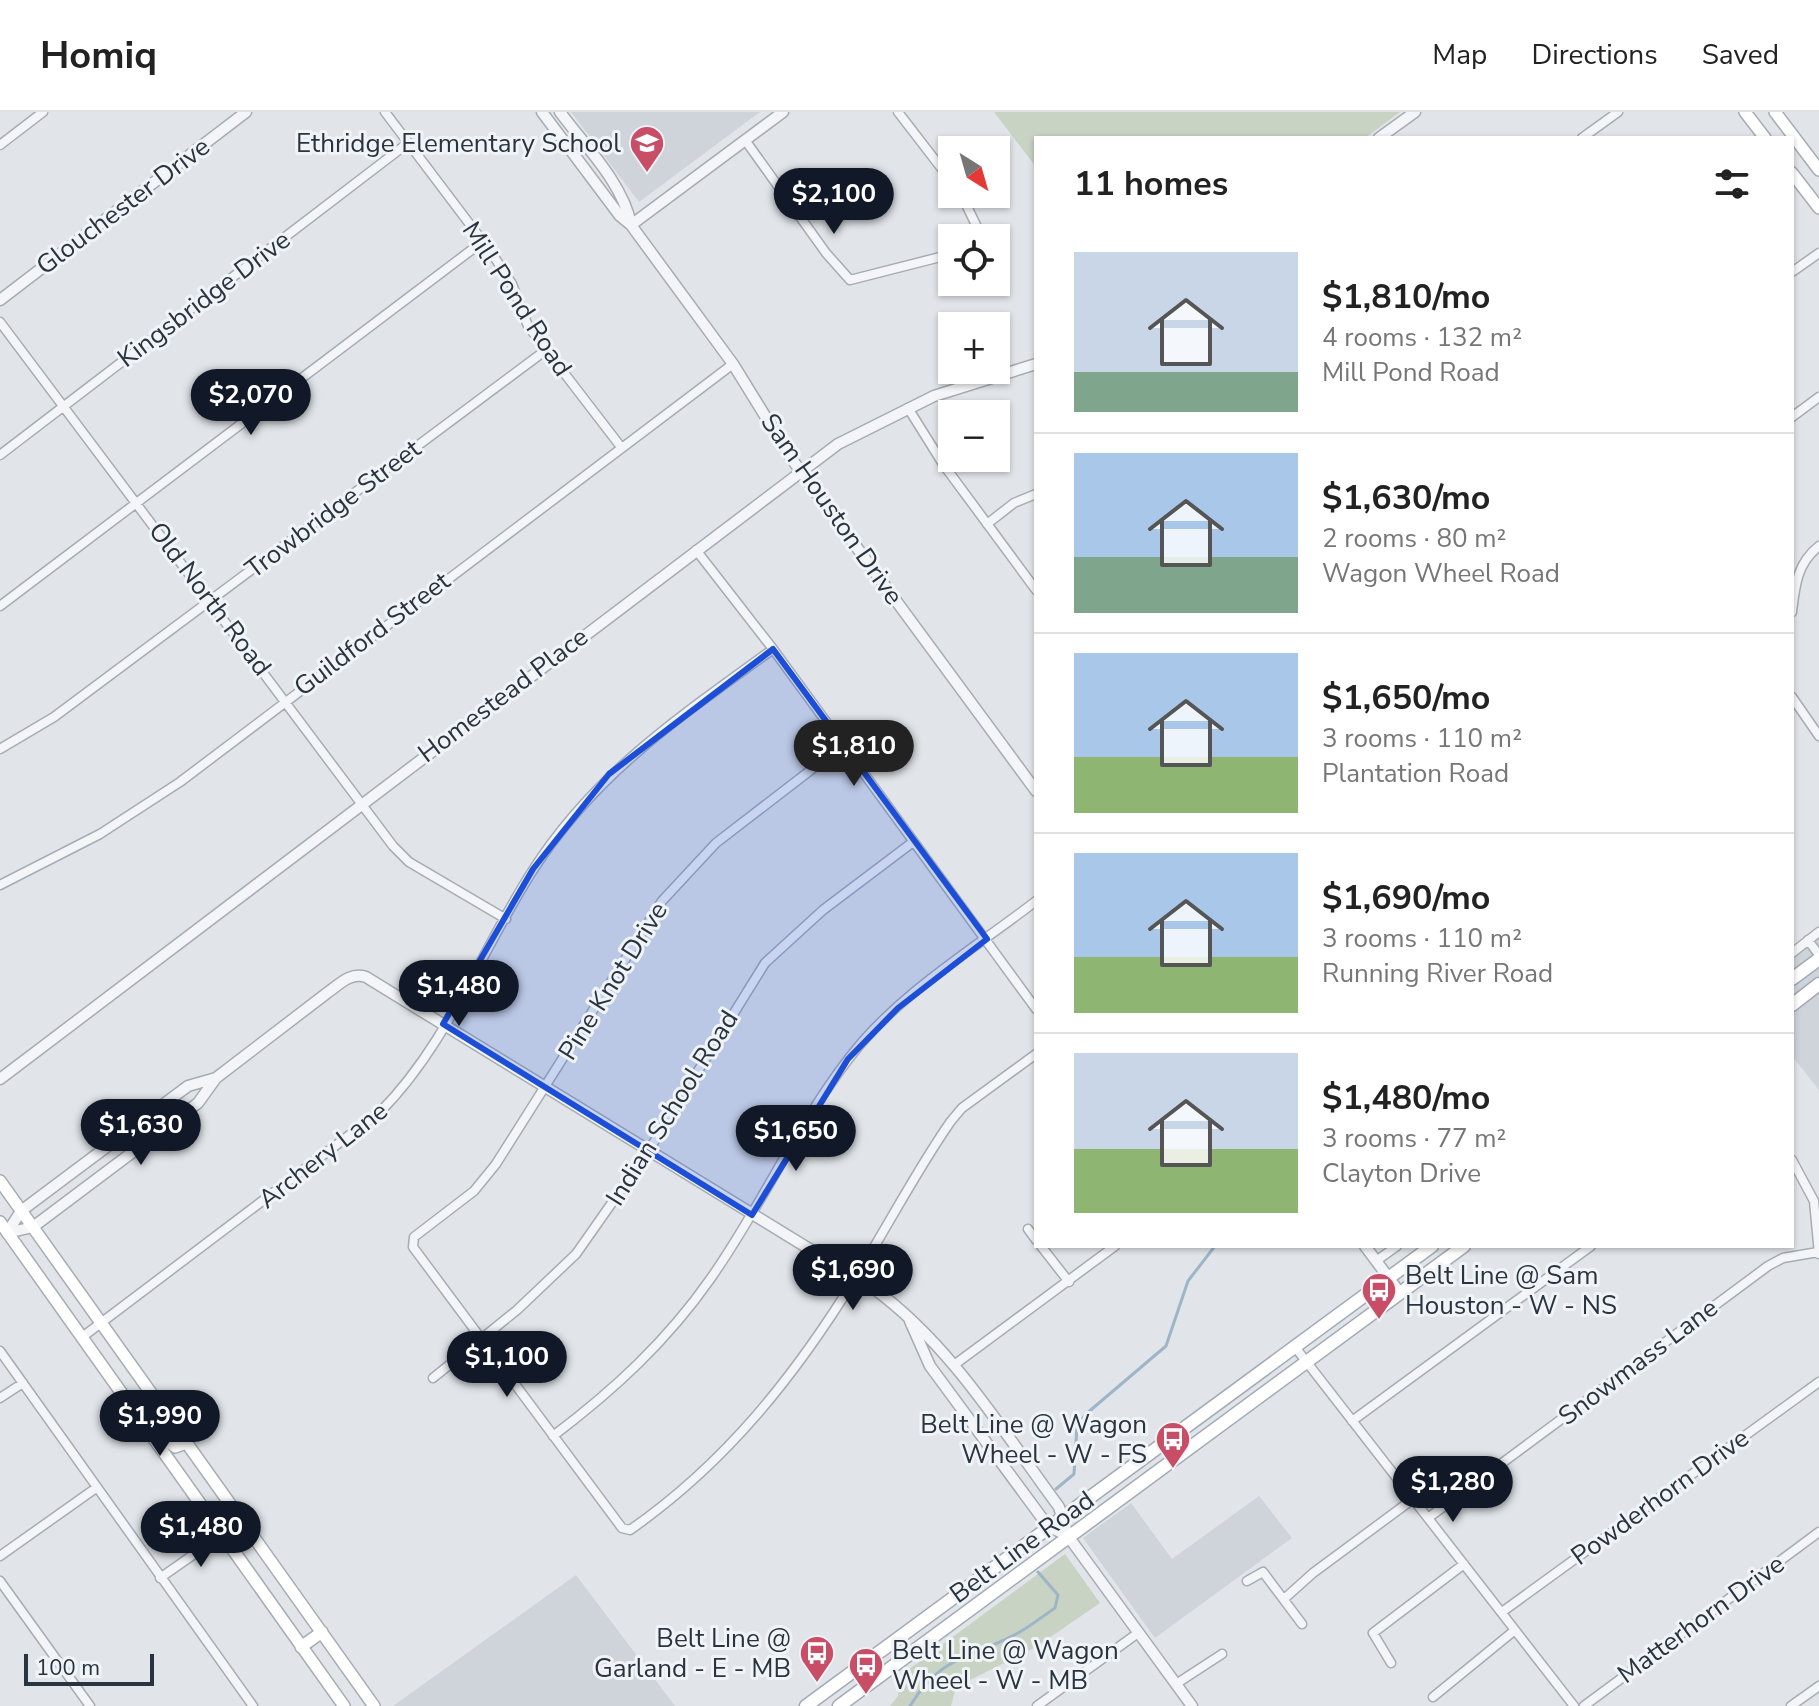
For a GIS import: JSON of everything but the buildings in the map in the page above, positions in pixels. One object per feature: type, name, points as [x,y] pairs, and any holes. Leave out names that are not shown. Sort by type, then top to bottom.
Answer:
[{"type":"main road","points":[[1745,112],[1763,136]]},
{"type":"main road","points":[[1775,112],[1794,136]]},
{"type":"main road","points":[[1794,137],[1819,170]]},
{"type":"main road","points":[[1794,176],[1819,208]]},
{"type":"main road","points":[[1794,977],[1819,957]]},
{"type":"main road","points":[[1794,1003],[1819,984]]},
{"type":"main road","points":[[0,1181],[374,1706]]},
{"type":"main road","points":[[2,1231],[344,1706]]},
{"type":"main road","name":"Belt Line Road","points":[[814,1704],[1429,1248]]},
{"type":"main road","name":"Belt Line Road","points":[[839,1706],[1461,1248]]},
{"type":"main road","points":[[143,1423],[175,1447],[186,1443]]},
{"type":"main road","points":[[1172,1437],[1184,1453]]},
{"type":"main road","points":[[301,1647],[322,1632]]},
{"type":"street","points":[[0,145],[43,112]]},
{"type":"street","name":"Glouchester Drive","points":[[0,300],[246,112]]},
{"type":"street","name":"Mill Pond Road","points":[[385,112],[512,284],[524,318],[546,350],[621,447]]},
{"type":"street","name":"Sam Houston Drive","points":[[542,112],[620,216],[631,225],[733,364],[800,470],[1034,788]]},
{"type":"street","name":"Sam Houston Drive","points":[[560,112],[612,181],[627,207],[631,225]]},
{"type":"street","points":[[631,225],[783,112]]},
{"type":"street","points":[[898,112],[938,164]]},
{"type":"street","points":[[1382,136],[1415,112]]},
{"type":"street","points":[[1585,136],[1618,112]]},
{"type":"street","points":[[1781,136],[1789,130]]},
{"type":"street","points":[[745,140],[850,280],[938,258]]},
{"type":"street","name":"Kingsbridge Drive","points":[[0,455],[408,143]]},
{"type":"street","points":[[0,606],[482,242]]},
{"type":"street","points":[[1794,271],[1819,253]]},
{"type":"street","name":"Old North Road","points":[[0,322],[286,699],[360,804],[409,862],[506,919]]},
{"type":"street","name":"Trowbridge Street","points":[[0,749],[54,717],[546,350]]},
{"type":"street","name":"Guildford Street","points":[[0,885],[132,815],[733,364]]},
{"type":"street","name":"Homestead Place","points":[[0,1079],[800,470],[850,436],[908,408],[970,383],[1034,365]]},
{"type":"street","points":[[1794,416],[1819,397]]},
{"type":"street","points":[[908,408],[1034,587]]},
{"type":"street","points":[[987,524],[1014,503],[1034,495]]},
{"type":"street","points":[[1794,599],[1798,574],[1806,556],[1819,546]]},
{"type":"street","points":[[696,550],[773,649],[1034,1006]]},
{"type":"street","name":"Archery Lane","points":[[81,1338],[380,1112],[411,1077],[533,869],[609,774],[652,737],[773,649]]},
{"type":"street","points":[[1794,700],[1819,736]]},
{"type":"street","name":"Pine Knot Drive","points":[[483,1339],[417,1254],[412,1241],[474,1191],[546,1088],[622,959],[662,901],[716,843],[842,746]]},
{"type":"street","name":"Indian School Road","points":[[433,1378],[483,1339],[576,1254],[649,1150],[765,963],[823,910],[913,842]]},
{"type":"street","points":[[553,1436],[614,1389],[663,1340],[711,1279],[862,1042],[898,1008],[1034,903]]},
{"type":"street","points":[[1794,951],[1819,932]]},
{"type":"street","points":[[1808,940],[1819,957]]},
{"type":"street","points":[[2,1231],[33,1227],[198,1103],[216,1078],[346,979],[357,974],[856,1278],[909,1319],[943,1349],[1064,1516],[1068,1536],[1192,1706]]},
{"type":"street","points":[[483,1339],[622,1528],[630,1530],[696,1479],[757,1418],[806,1354],[856,1278],[951,1121],[962,1108],[1034,1055]]},
{"type":"street","points":[[2,1231],[21,1211],[188,1086],[216,1078]]},
{"type":"street","points":[[114,1142],[125,1158]]},
{"type":"street","points":[[1794,1164],[1814,1201],[1819,1253]]},
{"type":"street","points":[[1028,1229],[1034,1237]]},
{"type":"street","points":[[1043,1248],[1069,1282]]},
{"type":"street","points":[[938,1377],[1112,1248]]},
{"type":"street","points":[[1366,1248],[1400,1293]]},
{"type":"street","points":[[1376,1261],[1394,1248]]},
{"type":"street","points":[[1352,1421],[1588,1248]]},
{"type":"street","name":"Snowmass Lane","points":[[1428,1518],[1768,1266],[1783,1258],[1819,1253]]},
{"type":"street","points":[[909,1319],[923,1356],[938,1377],[1050,1527],[1068,1536]]},
{"type":"street","points":[[1295,1347],[1573,1706]]},
{"type":"street","points":[[0,1351],[253,1706]]},
{"type":"street","name":"Powderhorn Drive","points":[[1502,1612],[1819,1382]]},
{"type":"street","points":[[0,1398],[23,1383]]},
{"type":"street","points":[[1013,1478],[1029,1467]]},
{"type":"street","points":[[0,1556],[96,1488]]},
{"type":"street","points":[[1284,1599],[1313,1573],[1413,1499]]},
{"type":"street","points":[[160,1578],[243,1520]]},
{"type":"street","name":"Matterhorn Drive","points":[[1584,1706],[1819,1532]]},
{"type":"street","points":[[1391,1663],[1373,1633],[1464,1564]]},
{"type":"street","points":[[1247,1581],[1263,1572],[1302,1624]]},
{"type":"street","points":[[0,1581],[90,1706]]},
{"type":"street","points":[[1433,1697],[1515,1630]]},
{"type":"street","points":[[1037,1706],[1138,1633]]},
{"type":"street","points":[[1176,1684],[1222,1654]]},
{"type":"street","points":[[1791,1706],[1819,1686]]},
{"type":"highlighted area","points":[[773,649],[987,939],[898,1008],[848,1059],[752,1215],[443,1024],[533,869],[609,774]]},
{"type":"shaded area","name":"Ethridge Elementary School","points":[[571,112],[760,112],[639,202]]},
{"type":"shaded area","points":[[1819,933],[1819,1090],[1794,1059],[1794,952]]},
{"type":"shaded area","points":[[1259,1496],[1292,1538],[1155,1638],[1083,1538],[1131,1503],[1172,1559]]},
{"type":"shaded area","points":[[576,1575],[675,1706],[393,1706]]},
{"type":"green space","points":[[994,112],[1400,112],[1368,136],[1034,136],[1034,164]]},
{"type":"green space","points":[[1065,1554],[1100,1603],[1036,1647],[956,1687],[951,1706],[890,1706],[898,1696],[901,1675]]},
{"type":"waterway","points":[[1056,1489],[1074,1474],[1077,1426],[1086,1414],[1166,1346],[1188,1281],[1213,1248]]},
{"type":"waterway","points":[[910,1706],[922,1689],[946,1667],[1018,1633],[1055,1608],[1058,1595],[1038,1572]]},
{"type":"place","name":"Ethridge Elementary School","points":[[647,174]]},
{"type":"place","name":"Belt Line @ Sam Houston - W - NS","points":[[1379,1321]]},
{"type":"place","name":"Belt Line @ Wagon Wheel - W - FS","points":[[1173,1470]]},
{"type":"place","name":"Belt Line @ Garland - E - MB","points":[[817,1684]]},
{"type":"place","name":"Belt Line @ Wagon Wheel - W - MB","points":[[866,1696]]}]
